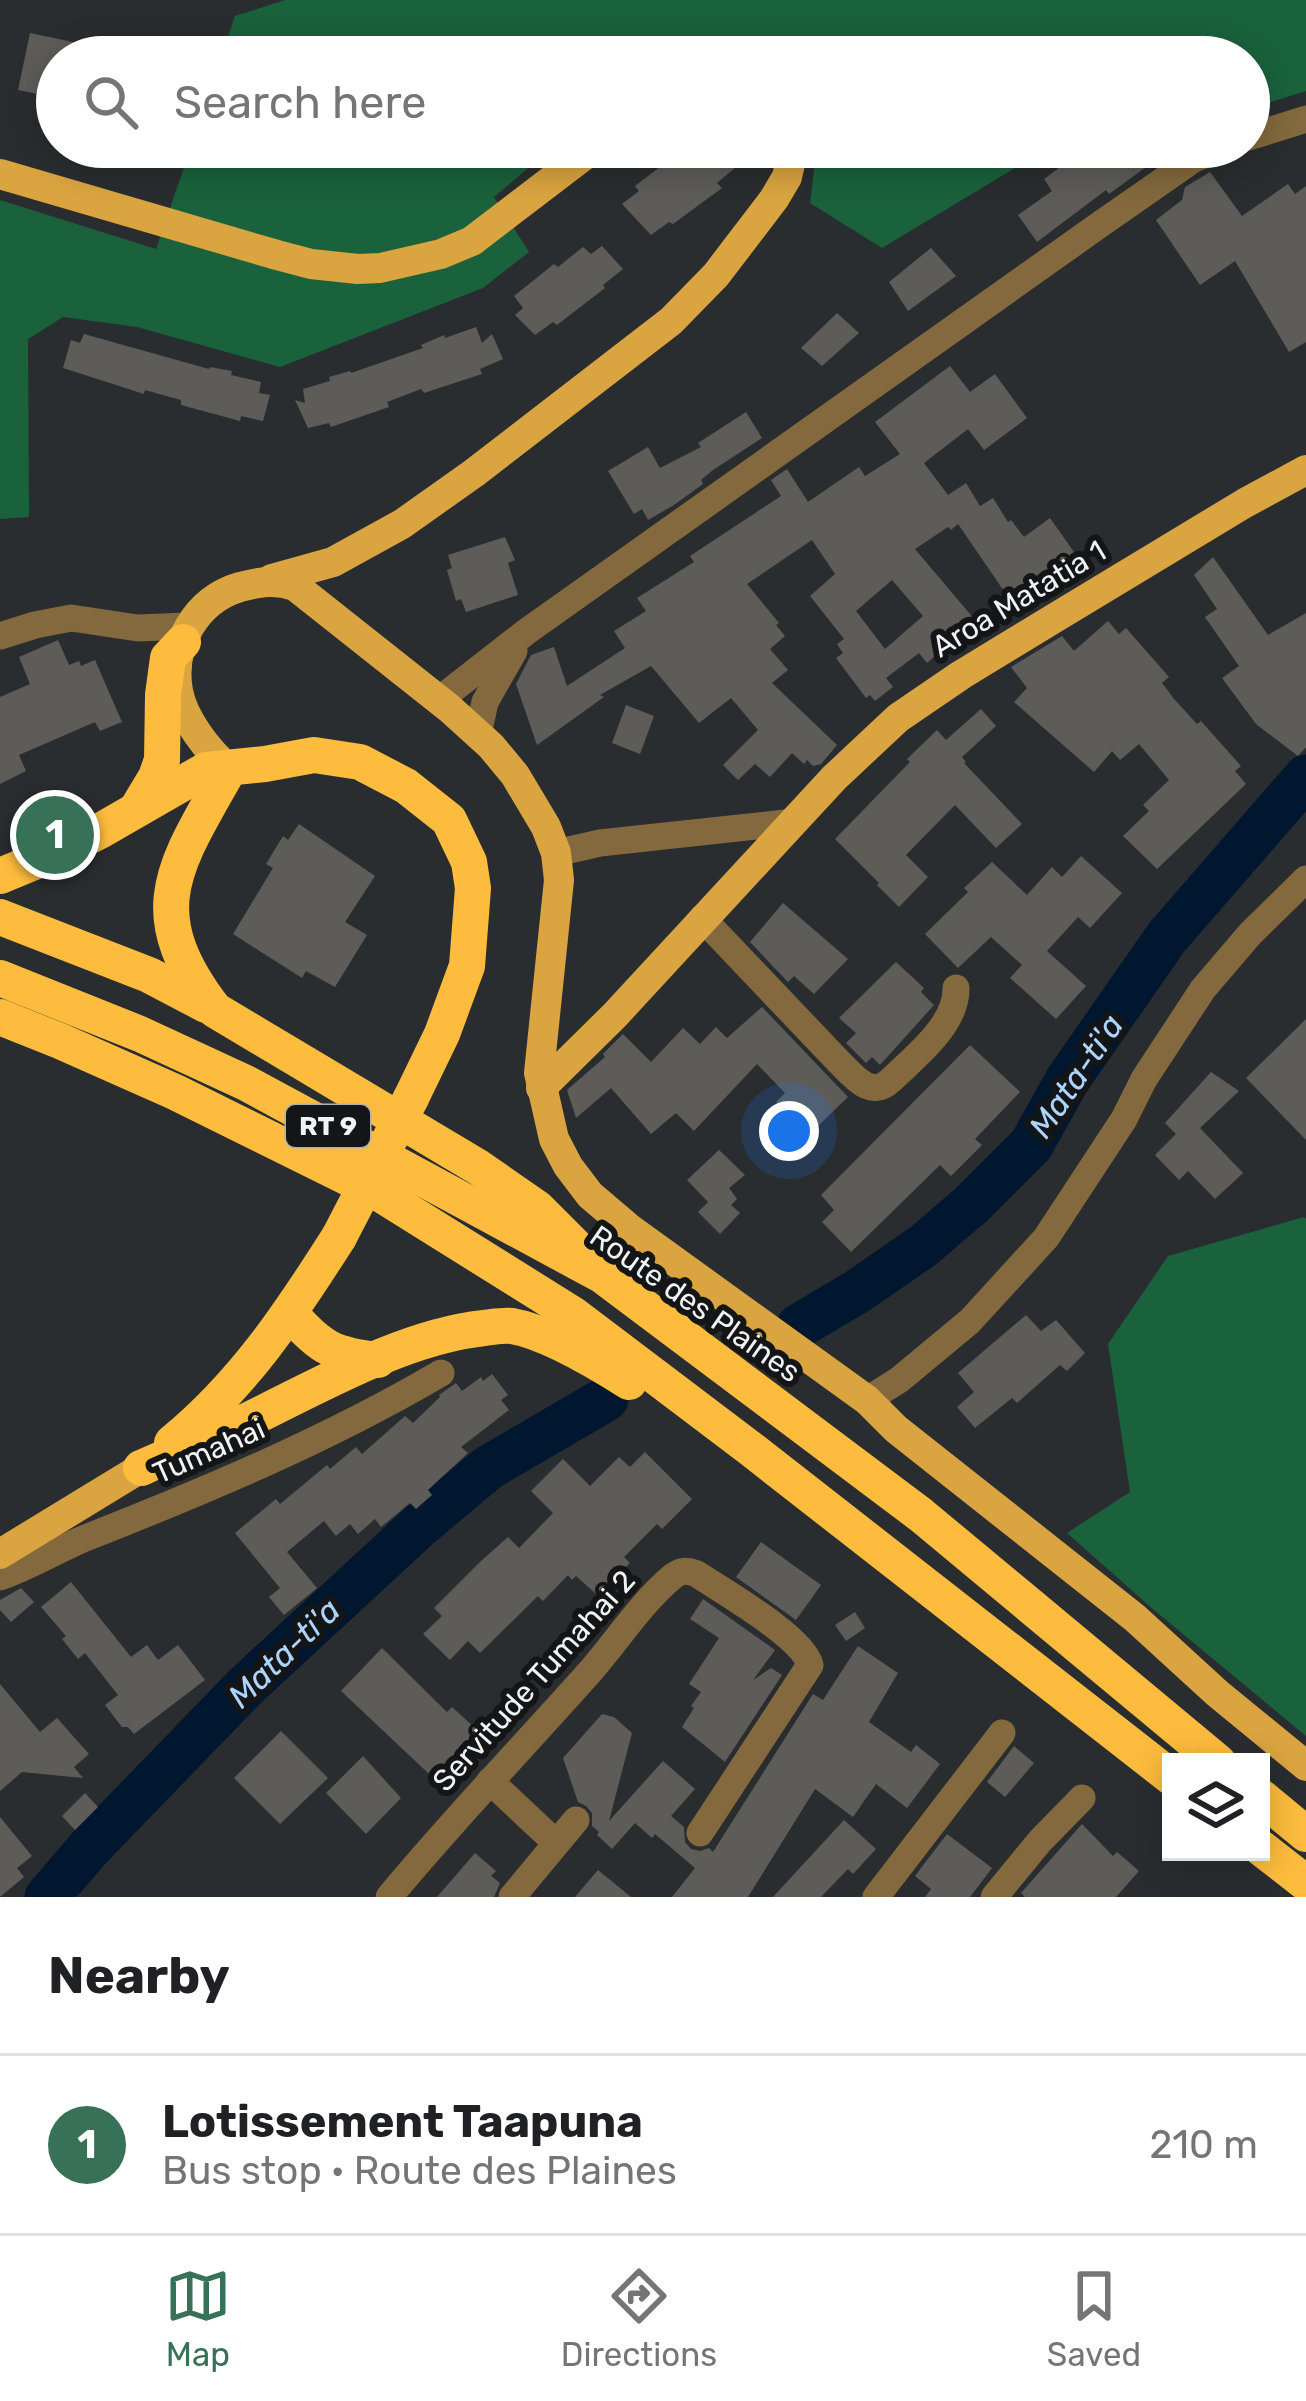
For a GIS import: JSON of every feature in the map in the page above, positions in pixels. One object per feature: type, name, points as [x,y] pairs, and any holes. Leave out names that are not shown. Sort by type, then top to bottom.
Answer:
[{"type":"highway","points":[[137,808],[162,760],[168,658],[185,634]]},
{"type":"highway","points":[[0,876],[58,852],[206,770],[314,754],[360,762],[406,786],[449,820],[469,862],[472,888],[466,966],[442,1034],[338,1237],[261,1353],[196,1424],[141,1468]]},
{"type":"highway","points":[[214,1010],[182,962],[169,905],[182,854],[229,770]]},
{"type":"highway","points":[[0,916],[149,976],[478,1166],[537,1208],[603,1276]]},
{"type":"highway","name":"Route des Plaines","points":[[0,978],[246,1083],[603,1276],[921,1514],[1207,1753]]},
{"type":"highway","name":"RT 9","points":[[0,1017],[175,1092],[377,1192],[574,1316],[610,1356]]},
{"type":"highway","points":[[291,1314],[332,1352],[378,1360]]},
{"type":"highway","points":[[141,1468],[314,1386],[458,1331],[509,1326],[533,1333],[610,1356],[704,1423],[751,1449],[1162,1770]]},
{"type":"highway","points":[[1270,1804],[1306,1834]]},
{"type":"highway","points":[[1270,1855],[1306,1883]]},
{"type":"main road","points":[[0,174],[277,255],[358,269],[410,262],[472,241],[568,168]]},
{"type":"main road","points":[[229,770],[214,756],[178,694],[177,670],[185,634],[209,601],[222,592],[333,562],[402,524],[474,472],[693,300],[774,199],[789,168]]},
{"type":"main road","name":"Aroa Matatia 1","points":[[542,1088],[862,751],[911,709],[1306,470]]},
{"type":"main road","points":[[266,580],[295,586],[478,734],[515,775],[556,853]]},
{"type":"main road","name":"Route des Plaines","points":[[556,853],[558,914],[539,1073],[554,1138],[590,1195],[630,1229],[868,1400],[896,1429],[1135,1618],[1306,1766]]},
{"type":"main road","points":[[0,1554],[141,1468]]},
{"type":"street","points":[[1270,130],[1306,119]]},
{"type":"street","points":[[439,700],[526,632],[1180,168]]},
{"type":"street","points":[[0,636],[71,618],[185,634]]},
{"type":"street","points":[[478,734],[496,678],[526,632]]},
{"type":"street","points":[[556,853],[600,843],[794,822]]},
{"type":"street","points":[[868,1400],[970,1321],[1046,1238],[1203,989],[1306,879]]},
{"type":"street","points":[[702,918],[840,1064],[874,1089],[884,1088],[950,1016],[957,1003],[956,988]]},
{"type":"street","name":"Tumahai","points":[[0,1577],[339,1429],[441,1373]]},
{"type":"street","name":"Servitude Tumahai 2","points":[[389,1897],[641,1609],[677,1572],[687,1570],[785,1634],[810,1658],[810,1665],[700,1832]]},
{"type":"street","points":[[876,1897],[1003,1733]]},
{"type":"street","points":[[490,1781],[556,1843]]},
{"type":"street","points":[[994,1897],[1082,1798]]},
{"type":"street","points":[[512,1897],[577,1820]]},
{"type":"green space","points":[[285,0],[1306,0],[1306,91],[1270,102],[1270,36],[228,36],[235,16]]},
{"type":"green space","points":[[184,168],[528,168],[494,197],[529,252],[483,288],[280,367],[137,327],[63,317],[28,339],[29,517],[0,519],[0,200],[156,249]]},
{"type":"green space","points":[[814,168],[1015,168],[882,248],[810,203]]},
{"type":"green space","points":[[1304,1217],[1306,1736],[1067,1533],[1130,1492],[1108,1344],[1168,1256]]},
{"type":"building","points":[[30,33],[44,36],[36,36],[36,94],[18,90]]},
{"type":"building","points":[[659,168],[735,168],[717,183],[722,188],[651,235],[622,204],[639,191],[635,186]]},
{"type":"building","points":[[1059,168],[1145,168],[1109,194],[1106,190],[1037,242],[1018,215],[1052,191],[1044,179]]},
{"type":"building","points":[[1210,172],[1242,216],[1288,184],[1295,194],[1306,186],[1306,342],[1289,352],[1235,261],[1200,285],[1156,220],[1182,200],[1185,187]]},
{"type":"building","points":[[602,246],[623,269],[557,325],[553,322],[535,335],[515,315],[523,308],[514,296],[583,247],[591,254]]},
{"type":"building","points":[[931,248],[956,276],[908,311],[889,282]]},
{"type":"building","points":[[837,313],[859,333],[822,366],[801,348]]},
{"type":"building","points":[[476,327],[482,343],[492,334],[503,359],[480,369],[482,374],[424,393],[421,389],[387,402],[389,407],[331,427],[329,423],[308,428],[295,400],[305,403],[303,389]]},
{"type":"building","points":[[84,334],[261,382],[259,393],[270,395],[263,421],[241,416],[240,421],[63,368],[71,340],[80,343]]},
{"type":"building","points":[[950,366],[970,392],[995,374],[1027,418],[984,450],[968,429],[924,463],[948,495],[966,483],[980,506],[993,498],[1024,537],[1050,518],[1086,569],[1060,588],[1047,570],[1008,597],[958,524],[951,530],[948,527],[915,549],[975,620],[927,663],[919,653],[886,678],[893,687],[875,701],[870,695],[866,698],[836,658],[843,653],[837,644],[844,639],[810,596],[835,574],[812,540],[747,584],[785,636],[770,649],[788,670],[772,683],[837,745],[821,764],[813,766],[807,760],[804,764],[792,753],[770,777],[755,764],[738,780],[723,765],[758,730],[731,698],[699,723],[651,666],[600,695],[604,697],[537,745],[516,684],[531,655],[554,647],[567,686],[625,648],[614,631],[646,611],[637,598],[694,562],[690,556],[781,496],[771,480],[787,469],[808,502],[859,467],[865,476],[900,454],[875,422]],"holes":[[[892,580],[923,616],[885,649],[856,611]]]},
{"type":"building","points":[[746,412],[762,438],[713,470],[701,480],[703,484],[674,505],[648,520],[642,509],[634,514],[608,471],[648,447],[660,468],[701,447],[698,443]]},
{"type":"building","points":[[505,537],[515,560],[508,563],[518,595],[466,612],[461,599],[456,601],[448,555]]},
{"type":"building","points":[[1213,557],[1268,635],[1306,613],[1306,747],[1298,756],[1256,724],[1222,678],[1239,666],[1205,617],[1217,609],[1194,575]]},
{"type":"building","points":[[1108,621],[1119,634],[1126,628],[1169,677],[1162,683],[1241,766],[1235,771],[1246,784],[1157,869],[1123,836],[1149,811],[1143,805],[1169,780],[1139,744],[1120,760],[1112,751],[1094,772],[1014,702],[1027,688],[1011,667],[1062,636],[1074,651]]},
{"type":"building","points":[[58,640],[69,665],[95,660],[122,722],[100,731],[95,722],[19,755],[26,771],[0,784],[0,697],[30,684],[19,657]]},
{"type":"building","points":[[626,705],[654,716],[640,754],[612,743]]},
{"type":"building","points":[[981,709],[996,726],[962,757],[964,763],[1022,824],[996,848],[955,805],[906,855],[928,877],[899,907],[835,839],[937,730],[946,740]]},
{"type":"building","points":[[299,824],[375,876],[345,922],[367,935],[335,987],[306,971],[302,978],[233,934],[273,868],[266,864],[283,836],[288,840]]},
{"type":"building","points":[[1081,856],[1122,893],[1090,928],[1078,917],[1047,951],[1086,986],[1056,1019],[1010,978],[1022,965],[991,937],[958,968],[925,934],[992,862],[1027,895],[1052,867],[1062,877]]},
{"type":"building","points":[[783,903],[848,959],[814,994],[794,976],[788,982],[750,942]]},
{"type":"building","points":[[896,962],[924,988],[921,992],[934,1005],[880,1065],[872,1057],[866,1063],[846,1043],[856,1033],[839,1018]]},
{"type":"building","points":[[762,1007],[848,1097],[818,1126],[811,1118],[801,1127],[776,1102],[785,1093],[757,1064],[694,1131],[676,1113],[651,1134],[611,1088],[576,1118],[567,1090],[623,1034],[651,1062],[683,1028],[700,1044],[716,1027],[727,1038]]},
{"type":"building","points":[[1306,1019],[1306,1140],[1246,1078]]},
{"type":"building","points":[[970,1045],[1020,1092],[975,1139],[982,1145],[951,1176],[940,1165],[851,1252],[822,1222],[834,1210],[821,1195]]},
{"type":"building","points":[[1211,1072],[1239,1091],[1200,1128],[1243,1173],[1215,1199],[1188,1171],[1179,1180],[1155,1155],[1176,1134],[1165,1123]]},
{"type":"building","points":[[719,1150],[745,1175],[729,1188],[737,1199],[731,1205],[740,1213],[720,1234],[698,1212],[708,1202],[687,1180]]},
{"type":"building","points":[[1026,1315],[1041,1331],[1056,1320],[1085,1353],[1067,1371],[1060,1365],[1017,1403],[1012,1398],[975,1428],[957,1407],[974,1392],[958,1373]]},
{"type":"building","points":[[492,1374],[508,1395],[501,1400],[509,1410],[461,1447],[468,1453],[428,1490],[432,1495],[416,1509],[410,1503],[381,1527],[375,1519],[358,1534],[350,1524],[336,1536],[324,1521],[287,1552],[317,1588],[284,1615],[269,1597],[280,1588],[235,1533],[327,1465],[330,1469],[356,1447],[362,1454],[405,1416],[413,1423],[456,1383],[462,1391]]},
{"type":"building","points":[[645,1452],[692,1499],[662,1529],[657,1524],[624,1557],[630,1563],[612,1581],[596,1594],[576,1576],[572,1580],[568,1575],[543,1601],[538,1596],[480,1653],[468,1641],[450,1660],[423,1634],[442,1616],[434,1608],[481,1561],[508,1537],[519,1548],[553,1513],[531,1491],[563,1459],[590,1486],[619,1457],[630,1467]]},
{"type":"building","points":[[761,1542],[821,1585],[796,1620],[736,1577]]},
{"type":"building","points":[[71,1582],[131,1657],[147,1645],[158,1660],[178,1645],[205,1680],[134,1734],[122,1727],[105,1705],[118,1695],[85,1653],[78,1659],[41,1607]]},
{"type":"building","points":[[21,1588],[34,1602],[11,1622],[0,1610],[0,1600]]},
{"type":"building","points":[[703,1599],[775,1650],[753,1680],[771,1668],[782,1675],[725,1762],[682,1727],[701,1692],[689,1684],[719,1638],[690,1619]]},
{"type":"building","points":[[855,1612],[865,1628],[846,1641],[835,1625]]},
{"type":"building","points":[[858,1646],[898,1673],[869,1722],[911,1752],[916,1745],[940,1764],[907,1808],[876,1784],[853,1817],[815,1789],[748,1897],[672,1897],[695,1868],[655,1834],[652,1838],[635,1823],[612,1849],[597,1835],[592,1813],[578,1802],[563,1758],[602,1714],[614,1717],[632,1733],[609,1821],[663,1761],[695,1789],[671,1816],[684,1827],[685,1842],[691,1849],[713,1852],[813,1694],[823,1700]]},
{"type":"building","points":[[382,1648],[447,1712],[452,1707],[489,1741],[445,1789],[341,1691]]},
{"type":"building","points":[[0,1684],[40,1732],[57,1718],[89,1754],[74,1767],[83,1778],[22,1772],[0,1791]]},
{"type":"building","points":[[281,1731],[328,1778],[280,1824],[234,1778]]},
{"type":"building","points":[[1014,1746],[1034,1763],[1005,1797],[987,1782]]},
{"type":"building","points":[[363,1756],[401,1798],[366,1834],[326,1793]]},
{"type":"building","points":[[85,1793],[98,1807],[75,1830],[62,1816]]},
{"type":"building","points":[[0,1817],[32,1856],[17,1868],[24,1877],[0,1897]]},
{"type":"building","points":[[844,1820],[876,1849],[853,1874],[848,1869],[821,1897],[773,1897]]},
{"type":"building","points":[[1082,1824],[1113,1856],[1117,1852],[1139,1871],[1116,1897],[1025,1897],[1021,1893]]},
{"type":"building","points":[[947,1834],[992,1868],[970,1897],[925,1897],[931,1889],[915,1876]]},
{"type":"building","points":[[475,1853],[496,1871],[491,1876],[500,1883],[494,1897],[437,1897]]},
{"type":"building","points":[[598,1870],[631,1897],[575,1897]]},
{"type":"waterway","name":"Mata-ti'a","points":[[799,1326],[923,1246],[1031,1145],[1068,1079],[1167,937],[1306,777]]},
{"type":"waterway","name":"Mata-ti'a","points":[[47,1897],[246,1686],[419,1526],[488,1468],[606,1399]]},
{"type":"place","name":"Lotissement Taapuna","points":[[55,835]]}]
